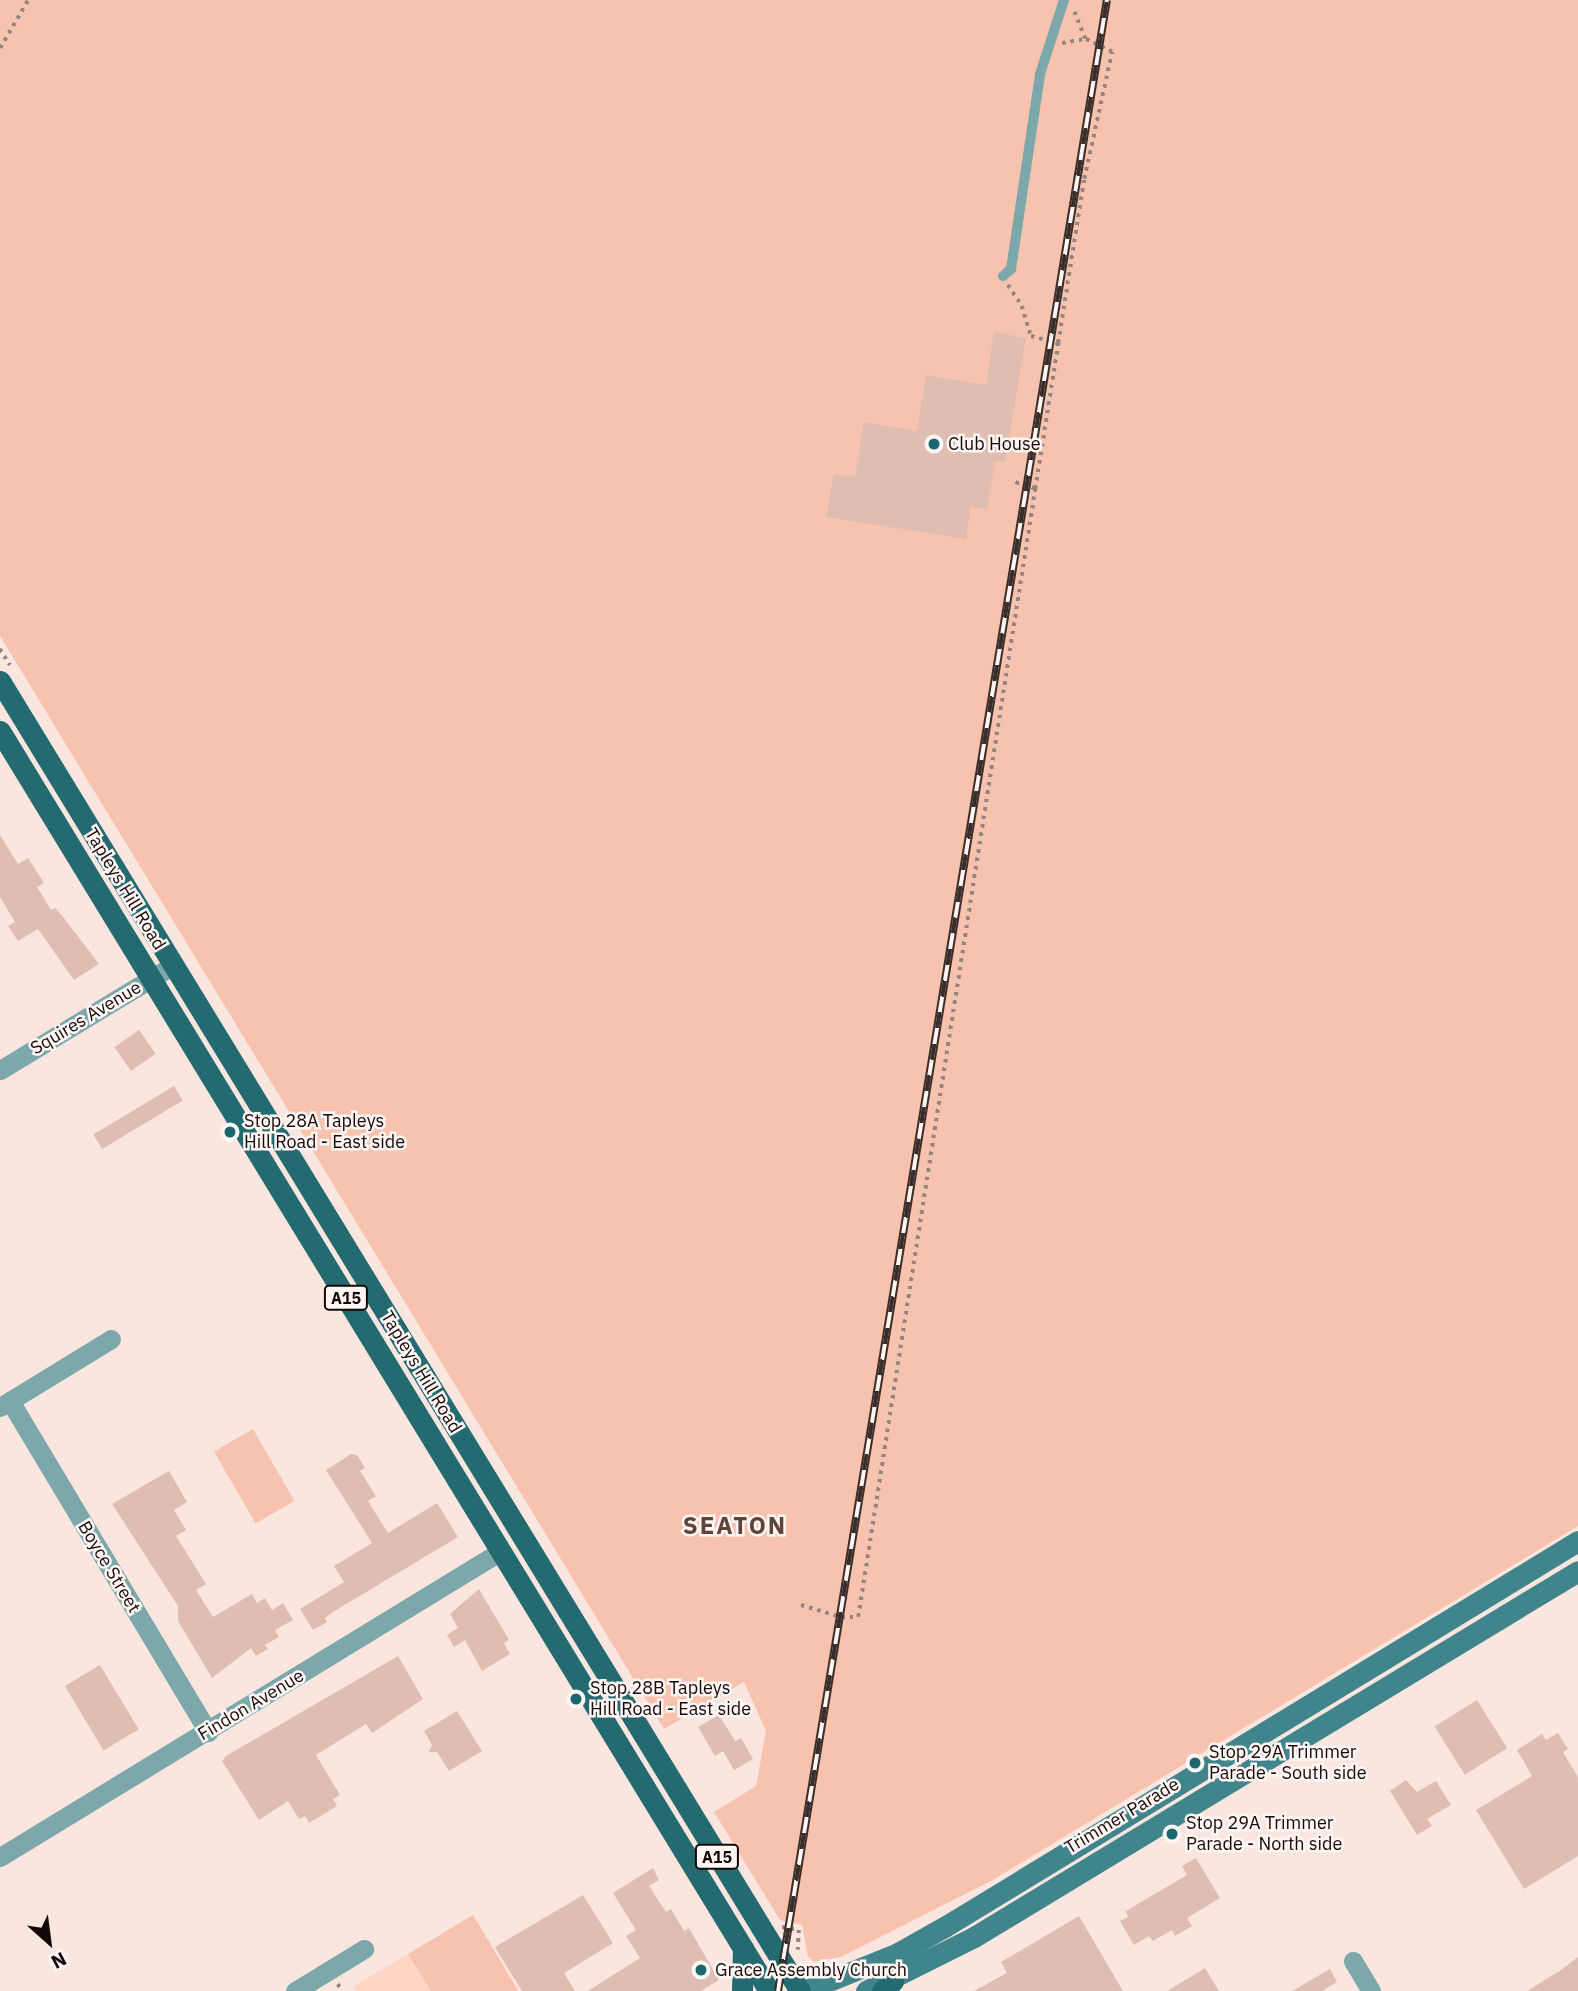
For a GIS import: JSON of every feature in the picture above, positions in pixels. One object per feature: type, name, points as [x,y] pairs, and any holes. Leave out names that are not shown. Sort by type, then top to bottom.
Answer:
[{"type":"main road","name":"Tapleys Hill Road","points":[[0,681],[172,966],[802,1991]]},
{"type":"main road","name":"Tapleys Hill Road","points":[[0,731],[769,1991]]},
{"type":"main road","name":"Trimmer Parade","points":[[802,1991],[898,1953],[946,1926],[1578,1541]]},
{"type":"main road","name":"Trimmer Parade","points":[[866,1991],[887,1986],[974,1937],[1578,1571]]},
{"type":"main road","points":[[743,1948],[743,1991]]},
{"type":"street","name":"Squires Avenue","points":[[0,1070],[172,966]]},
{"type":"street","points":[[5,1404],[111,1339]]},
{"type":"street","name":"Boyce Street","points":[[5,1404],[208,1732]]},
{"type":"street","name":"Findon Avenue","points":[[0,1857],[501,1551]]},
{"type":"street","points":[[295,1991],[364,1949]]},
{"type":"street","points":[[1353,1961],[1371,1991]]},
{"type":"lane","points":[[1003,276],[1011,269],[1040,74],[1066,0]]},
{"type":"path","points":[[0,48],[28,0]]},
{"type":"path","points":[[1066,0],[1084,39]]},
{"type":"path","points":[[801,1605],[841,1617],[858,1617],[1084,179],[1112,52],[1084,39],[1049,45]]},
{"type":"path","points":[[1003,276],[1022,306],[1031,336],[1058,343]]},
{"type":"path","points":[[1013,482],[1035,489]]},
{"type":"shaded area","points":[[0,0],[1578,0],[1578,1526],[991,1881],[841,1957],[814,1962],[808,1957],[802,1925],[780,1920],[714,1812],[756,1786],[766,1731],[744,1682],[664,1729],[0,636]]},
{"type":"shaded area","points":[[253,1429],[294,1501],[256,1523],[214,1452]]},
{"type":"shaded area","points":[[473,1915],[517,1991],[431,1991],[408,1954]]},
{"type":"shaded area","points":[[408,1954],[431,1991],[356,1991],[354,1986]]},
{"type":"building","name":"Club House","points":[[994,332],[1026,338],[1005,462],[995,461],[987,509],[971,507],[966,539],[826,517],[834,474],[855,477],[864,422],[917,431],[926,375],[986,385]]},
{"type":"building","points":[[0,835],[18,864],[28,858],[44,883],[37,887],[51,910],[55,908],[64,918],[99,964],[74,980],[38,929],[18,941],[8,926],[15,922],[0,897]]},
{"type":"building","points":[[139,1030],[156,1054],[131,1071],[114,1047]]},
{"type":"building","points":[[174,1086],[183,1101],[102,1149],[93,1134]]},
{"type":"building","points":[[351,1454],[357,1455],[365,1468],[360,1471],[376,1496],[368,1501],[388,1533],[437,1503],[458,1537],[333,1612],[325,1618],[327,1622],[313,1630],[300,1609],[344,1582],[334,1566],[372,1543],[326,1470]]},
{"type":"building","points":[[169,1471],[187,1502],[174,1510],[186,1530],[176,1536],[206,1584],[196,1590],[213,1617],[252,1594],[257,1603],[265,1598],[272,1610],[283,1603],[293,1620],[275,1630],[279,1637],[265,1645],[268,1649],[256,1656],[251,1648],[212,1678],[178,1621],[178,1606],[112,1504]]},
{"type":"building","points":[[479,1589],[509,1640],[504,1643],[510,1654],[482,1671],[465,1640],[454,1647],[447,1635],[458,1628],[450,1614]]},
{"type":"building","points":[[398,1656],[423,1699],[372,1733],[366,1724],[316,1755],[340,1795],[333,1799],[337,1806],[309,1823],[305,1816],[299,1819],[288,1801],[259,1820],[222,1761],[226,1756]]},
{"type":"building","points":[[100,1665],[139,1729],[103,1750],[65,1686]]},
{"type":"building","points":[[1477,1700],[1507,1748],[1465,1775],[1435,1726]]},
{"type":"building","points":[[457,1711],[482,1751],[449,1771],[437,1752],[429,1752],[432,1745],[424,1731]]},
{"type":"building","points":[[719,1715],[735,1741],[741,1738],[753,1759],[734,1770],[723,1751],[715,1756],[698,1727]]},
{"type":"building","points":[[1558,1733],[1568,1749],[1563,1752],[1578,1777],[1578,1856],[1524,1889],[1476,1810],[1532,1776],[1517,1750],[1542,1734],[1546,1740]]},
{"type":"building","points":[[1406,1780],[1417,1792],[1436,1781],[1451,1805],[1427,1819],[1432,1826],[1417,1835],[1390,1791]]},
{"type":"building","points":[[1196,1858],[1220,1898],[1187,1918],[1192,1926],[1175,1936],[1172,1930],[1153,1941],[1149,1936],[1134,1945],[1120,1921],[1128,1917],[1126,1911],[1187,1875],[1182,1866]]},
{"type":"building","points":[[653,1868],[659,1880],[649,1886],[666,1912],[671,1909],[684,1931],[689,1928],[719,1980],[701,1991],[588,1991],[640,1958],[626,1936],[636,1930],[613,1893]]},
{"type":"building","points":[[583,1895],[613,1943],[564,1973],[575,1991],[522,1991],[495,1947]]},
{"type":"building","points":[[1079,1916],[1123,1991],[974,1991],[1007,1973],[1001,1962]]},
{"type":"building","points":[[1578,1957],[1578,1991],[1527,1991],[1561,1970]]},
{"type":"building","points":[[1205,1968],[1219,1991],[1167,1991]]},
{"type":"building","points":[[1330,1969],[1337,1982],[1322,1991],[1292,1991]]},
{"type":"railway","points":[[778,1991],[1107,0]]},
{"type":"place","name":"Club House","points":[[934,444]]},
{"type":"place","name":"Stop 28A Tapleys Hill Road - East side","points":[[230,1132]]},
{"type":"place","name":"Stop 28B Tapleys Hill Road - East side","points":[[576,1699]]},
{"type":"place","name":"Stop 29A Trimmer Parade - South side","points":[[1195,1763]]},
{"type":"place","name":"Stop 29A Trimmer Parade - North side","points":[[1172,1834]]},
{"type":"place","name":"Grace Assembly Church","points":[[701,1970]]},
{"type":"district","name":"SEATON","points":[[735,1526]]}]
